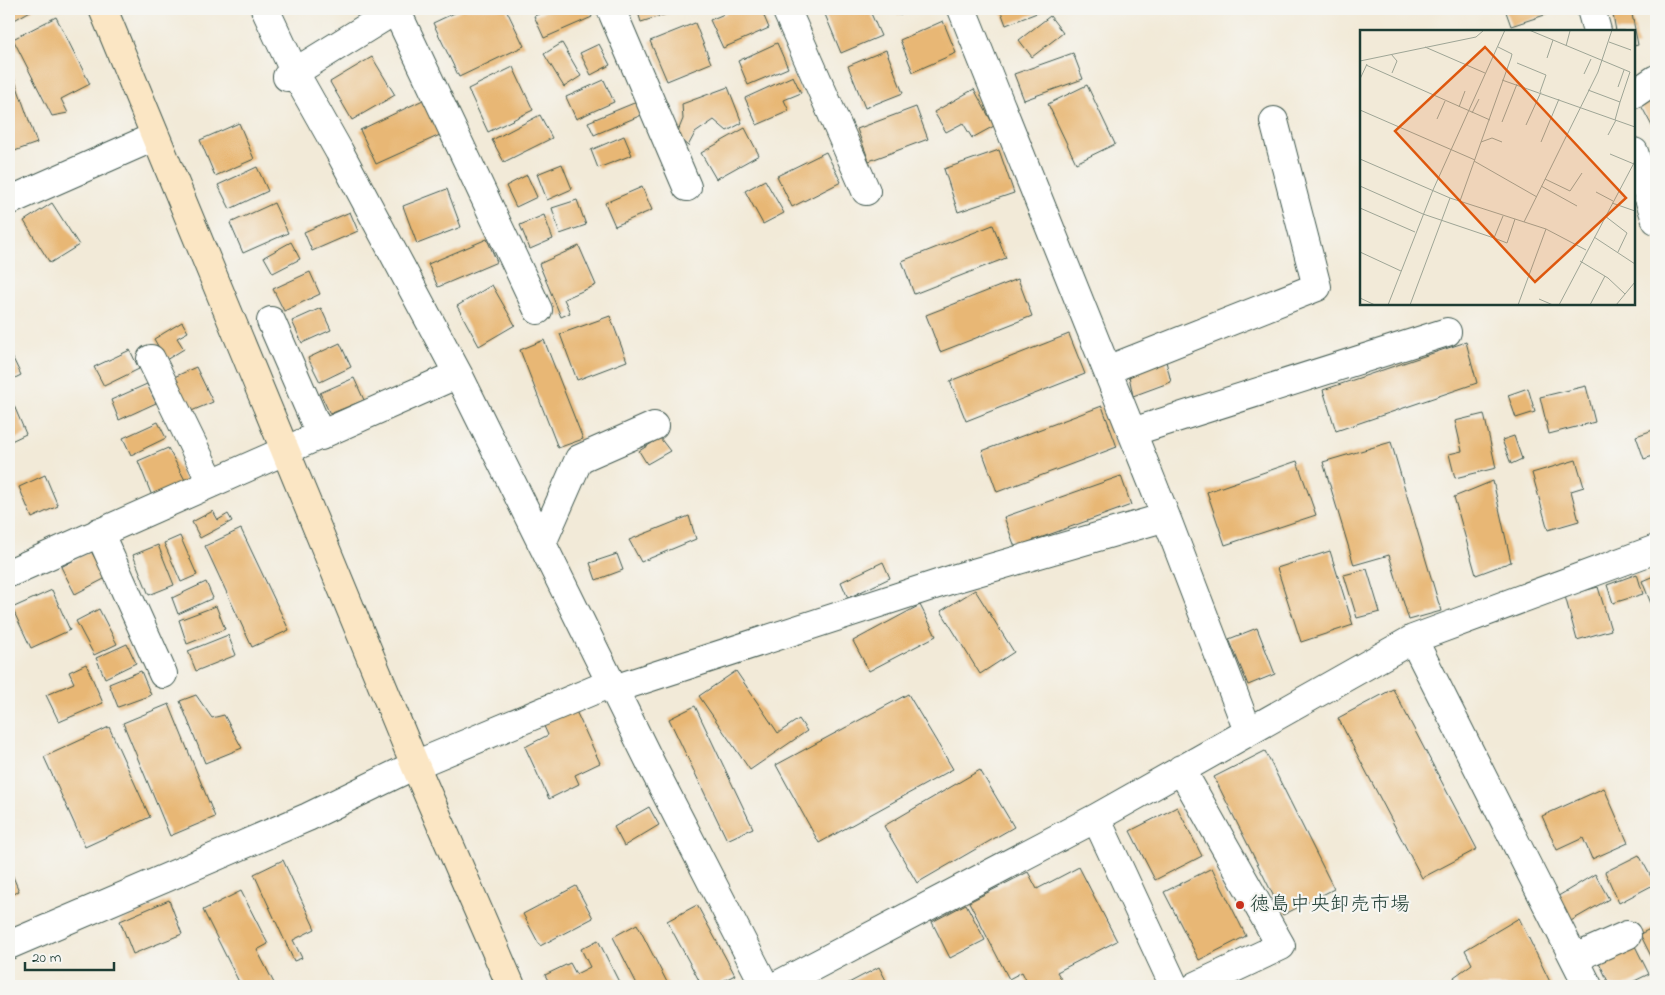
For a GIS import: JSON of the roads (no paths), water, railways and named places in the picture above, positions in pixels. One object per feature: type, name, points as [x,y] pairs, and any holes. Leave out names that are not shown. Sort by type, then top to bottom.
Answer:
[{"type":"street","points":[[103,9],[154,137],[415,765],[511,986]]},
{"type":"street","points":[[265,9],[291,75],[458,374],[765,986]]},
{"type":"street","points":[[291,75],[396,9],[538,310]]},
{"type":"street","points":[[612,9],[687,187]]},
{"type":"street","points":[[786,9],[866,191]]},
{"type":"street","points":[[962,9],[1166,516],[1248,731]]},
{"type":"street","points":[[1591,9],[1597,30]]},
{"type":"street","points":[[1635,93],[1656,79]]},
{"type":"street","points":[[1107,370],[1317,286],[1274,121]]},
{"type":"street","points":[[9,201],[154,137]]},
{"type":"street","points":[[1635,155],[1656,218]]},
{"type":"street","points":[[271,321],[321,436]]},
{"type":"street","points":[[1132,432],[1447,332]]},
{"type":"street","points":[[151,359],[211,482]]},
{"type":"street","points":[[9,573],[285,449],[321,436],[458,374]]},
{"type":"street","points":[[542,543],[579,459],[654,426]]},
{"type":"street","points":[[9,945],[308,818],[415,765],[613,686],[953,579],[1166,516]]},
{"type":"street","points":[[99,532],[163,674]]},
{"type":"street","points":[[776,986],[1096,818],[1413,640],[1656,549]]},
{"type":"street","points":[[1413,640],[1588,986]]},
{"type":"street","points":[[1181,770],[1281,946],[1196,986]]},
{"type":"street","points":[[1096,818],[1174,986]]},
{"type":"street","points":[[1575,958],[1627,934]]},
{"type":"place","name":"徳島中央卸売市場","points":[[1240,905]]}]
